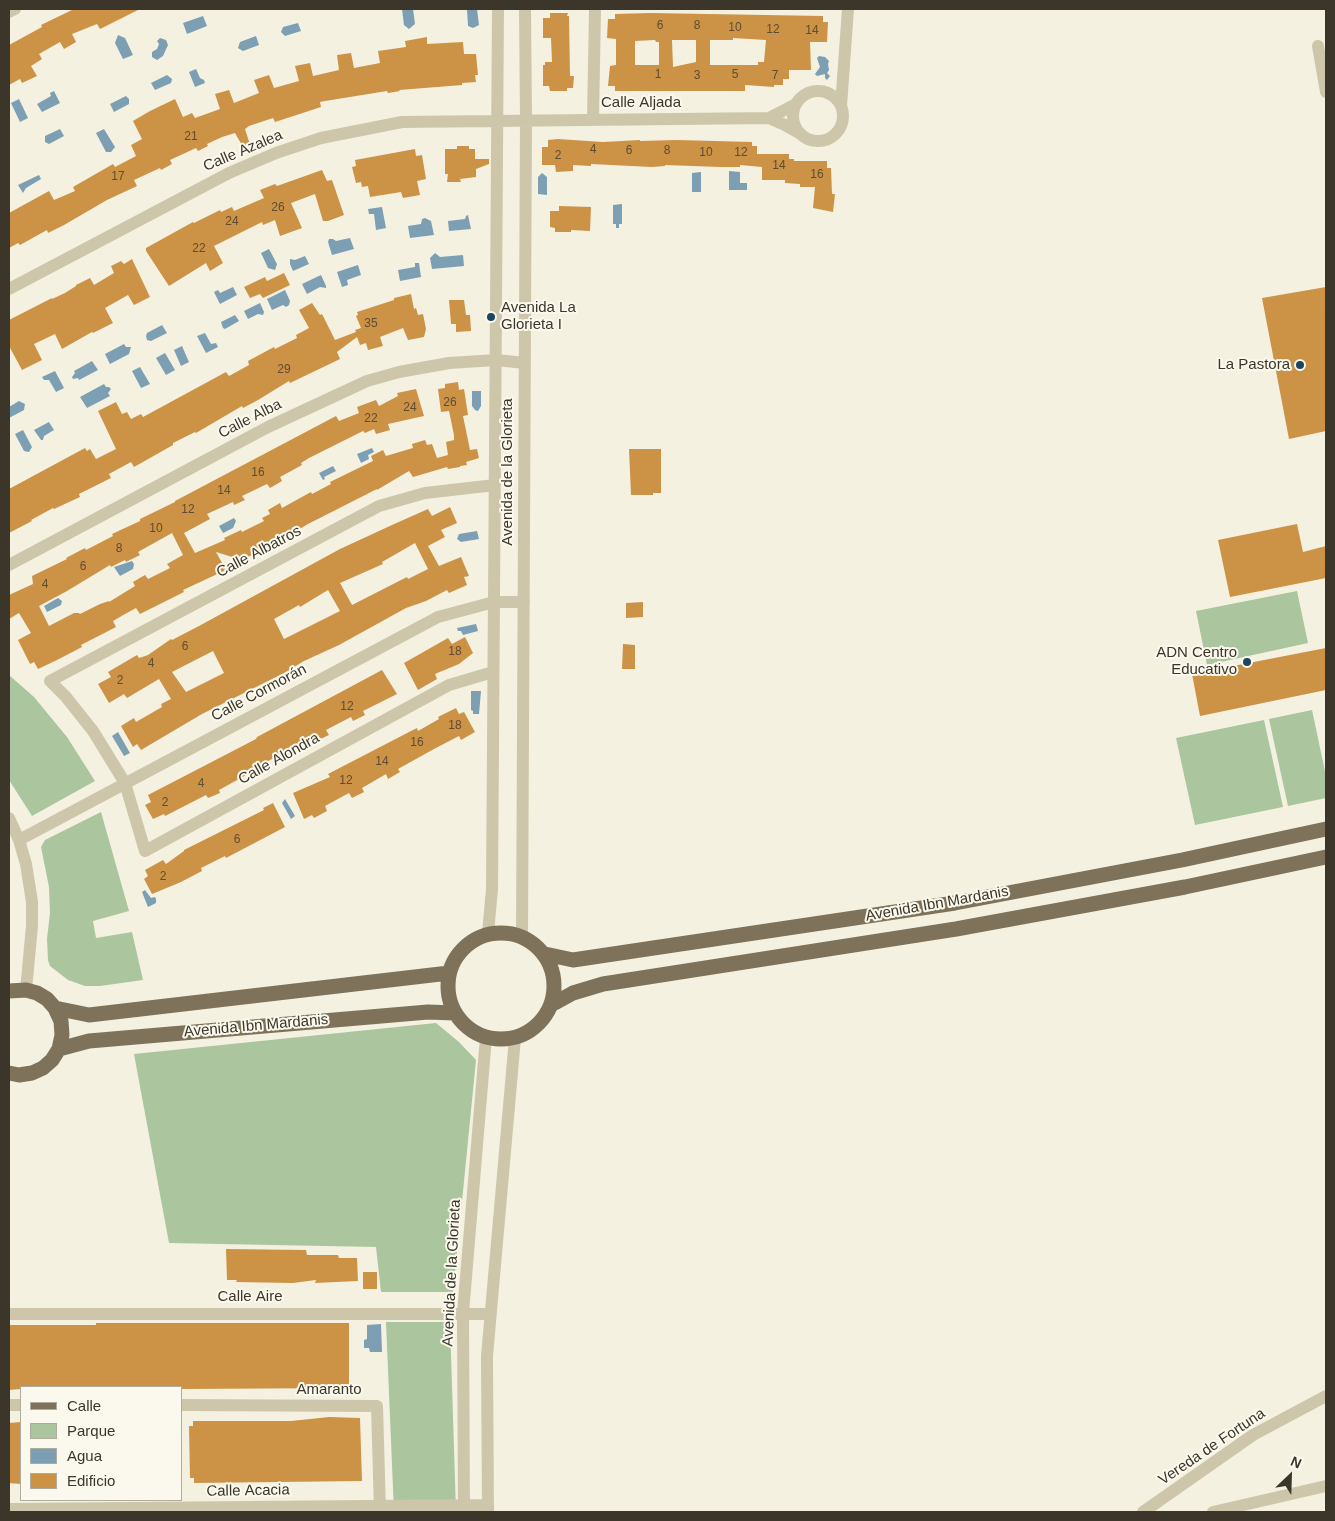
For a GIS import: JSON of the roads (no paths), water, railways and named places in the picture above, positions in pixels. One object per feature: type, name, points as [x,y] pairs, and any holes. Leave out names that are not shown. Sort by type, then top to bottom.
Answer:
[{"type":"main road","name":"Avenida Ibn Mardanis","points":[[545,954],[574,960],[955,902],[1182,860],[1326,829]]},
{"type":"main road","name":"Avenida Ibn Mardanis","points":[[551,1005],[573,993],[603,984],[956,929],[1185,887],[1326,858]]},
{"type":"main road","points":[[505,932],[522,936],[535,944],[545,954],[553,970],[555,988],[551,1005],[543,1020],[530,1031],[515,1038],[500,1039],[486,1037],[474,1032],[455,1013],[450,1000],[449,973],[454,959],[474,939],[488,934],[505,932]]},
{"type":"main road","name":"Avenida Ibn Mardanis","points":[[55,1008],[89,1015],[449,973]]},
{"type":"main road","points":[[9,991],[26,990],[37,993],[47,999],[55,1008],[61,1021],[62,1035],[59,1049],[52,1060],[43,1068],[26,1074],[9,1073]]},
{"type":"main road","name":"Avenida Ibn Mardanis","points":[[59,1049],[98,1040],[428,1012],[455,1013]]},
{"type":"street","points":[[9,12],[15,9]]},
{"type":"street","name":"Avenida de la Glorieta","points":[[488,934],[492,889],[498,9]]},
{"type":"street","name":"Avenida de la Glorieta","points":[[522,936],[525,363],[520,120],[525,9]]},
{"type":"street","points":[[593,120],[595,9]]},
{"type":"street","points":[[768,118],[808,138],[816,140],[824,140],[838,130],[842,123],[843,114],[841,106],[848,9]]},
{"type":"street","points":[[1318,46],[1326,92]]},
{"type":"street","points":[[768,118],[796,104],[808,93],[823,91],[831,94],[841,106]]},
{"type":"street","points":[[796,104],[793,111],[793,119],[801,134]]},
{"type":"street","name":"Calle Aljada","points":[[520,120],[768,118]]},
{"type":"street","name":"Calle Azalea","points":[[9,289],[229,173],[276,153],[321,138],[402,122],[473,123],[520,120]]},
{"type":"street","name":"Calle Alba","points":[[9,565],[268,427],[367,381],[398,372],[450,363],[496,360],[525,363]]},
{"type":"street","name":"Calle Albatros","points":[[125,784],[93,731],[50,681],[380,506],[425,493],[495,485]]},
{"type":"street","name":"Calle Cormorán","points":[[19,840],[438,617],[494,602],[524,602]]},
{"type":"street","name":"Calle Alondra","points":[[125,784],[145,851],[449,685],[493,672]]},
{"type":"street","points":[[9,818],[19,840],[26,864],[32,902],[32,926],[26,990]]},
{"type":"street","name":"Avenida de la Glorieta","points":[[463,1509],[463,1313],[486,1037]]},
{"type":"street","points":[[488,1508],[487,1356],[515,1038]]},
{"type":"street","name":"Calle Aire","points":[[9,1314],[491,1314]]},
{"type":"street","name":"Vereda de Fortuna","points":[[1143,1512],[1253,1435],[1326,1396]]},
{"type":"street","name":"Amaranto","points":[[182,1406],[377,1406],[380,1509]]},
{"type":"street","points":[[1213,1512],[1252,1508],[1326,1486]]},
{"type":"street","name":"Calle Acacia","points":[[9,1509],[488,1508]]},
{"type":"water","points":[[402,9],[413,9],[415,24],[409,29],[404,25]]},
{"type":"water","points":[[467,9],[477,9],[479,25],[473,28],[468,26]]},
{"type":"water","points":[[203,16],[207,26],[187,34],[183,23]]},
{"type":"water","points":[[298,23],[301,31],[285,36],[281,32],[283,27]]},
{"type":"water","points":[[118,35],[125,38],[133,55],[123,59],[115,43]]},
{"type":"water","points":[[256,36],[259,45],[243,51],[238,48],[240,42]]},
{"type":"water","points":[[160,38],[166,40],[168,45],[163,56],[157,60],[152,57],[152,52],[157,49],[159,44],[157,41]]},
{"type":"water","points":[[819,56],[825,57],[829,61],[827,73],[830,76],[827,80],[825,74],[817,76],[815,74],[820,67],[817,58]]},
{"type":"water","points":[[196,69],[200,78],[205,83],[195,87],[189,72]]},
{"type":"water","points":[[167,75],[172,79],[171,83],[155,90],[151,83]]},
{"type":"water","points":[[54,91],[60,103],[42,112],[37,104],[51,96],[50,93]]},
{"type":"water","points":[[126,96],[129,99],[129,104],[114,112],[110,104]]},
{"type":"water","points":[[19,99],[28,118],[20,122],[11,103]]},
{"type":"water","points":[[60,129],[64,136],[49,144],[45,142],[45,136]]},
{"type":"water","points":[[104,129],[115,147],[111,152],[106,152],[96,133]]},
{"type":"water","points":[[729,171],[740,172],[740,183],[747,183],[747,190],[729,190]]},
{"type":"water","points":[[701,172],[701,192],[692,192],[692,173]]},
{"type":"water","points":[[542,173],[547,177],[547,195],[538,194],[538,177]]},
{"type":"water","points":[[39,175],[41,179],[26,188],[23,193],[18,185]]},
{"type":"water","points":[[622,204],[622,224],[619,224],[619,228],[616,228],[616,224],[613,224],[613,205]]},
{"type":"water","points":[[382,207],[386,228],[376,230],[374,214],[369,214],[368,209]]},
{"type":"water","points":[[468,215],[471,229],[449,231],[448,221],[465,219]]},
{"type":"water","points":[[425,218],[431,221],[434,235],[410,238],[408,226],[421,224],[422,219]]},
{"type":"water","points":[[350,238],[354,249],[332,255],[328,242],[329,239],[336,241]]},
{"type":"water","points":[[269,249],[277,264],[275,270],[268,268],[261,253]]},
{"type":"water","points":[[435,253],[440,257],[463,255],[464,266],[432,269],[430,258]]},
{"type":"water","points":[[305,256],[309,264],[293,271],[290,259],[295,260]]},
{"type":"water","points":[[415,263],[419,263],[421,277],[400,281],[398,270],[415,267]]},
{"type":"water","points":[[358,265],[361,275],[347,280],[348,285],[342,287],[337,272]]},
{"type":"water","points":[[321,275],[326,288],[320,287],[307,294],[302,284]]},
{"type":"water","points":[[233,287],[237,295],[220,304],[214,292],[218,290],[220,293]]},
{"type":"water","points":[[285,290],[290,301],[289,305],[286,307],[283,305],[272,310],[267,299]]},
{"type":"water","points":[[260,303],[264,312],[263,315],[258,314],[248,319],[244,311]]},
{"type":"water","points":[[235,315],[239,321],[225,329],[223,328],[221,322]]},
{"type":"water","points":[[162,325],[167,333],[151,341],[147,340],[147,333]]},
{"type":"water","points":[[205,333],[211,344],[216,343],[218,347],[206,353],[197,336]]},
{"type":"water","points":[[124,344],[126,347],[131,347],[129,354],[110,364],[105,354]]},
{"type":"water","points":[[182,346],[189,362],[181,366],[174,350]]},
{"type":"water","points":[[165,353],[175,370],[166,375],[156,358]]},
{"type":"water","points":[[92,361],[98,370],[79,380],[78,378],[73,379],[74,371]]},
{"type":"water","points":[[140,367],[150,384],[141,388],[132,371]]},
{"type":"water","points":[[55,371],[64,388],[56,392],[49,380],[44,380],[42,377]]},
{"type":"water","points":[[104,384],[111,389],[108,393],[110,396],[87,408],[80,397]]},
{"type":"water","points":[[472,391],[481,391],[481,406],[478,411],[472,406]]},
{"type":"water","points":[[19,401],[25,404],[24,410],[9,418],[9,407]]},
{"type":"water","points":[[49,422],[54,430],[41,440],[34,430]]},
{"type":"water","points":[[23,430],[32,447],[29,452],[24,451],[15,434]]},
{"type":"water","points":[[372,448],[374,452],[368,455],[369,459],[361,463],[357,454]]},
{"type":"water","points":[[333,466],[336,471],[324,477],[325,479],[323,480],[319,473]]},
{"type":"water","points":[[234,518],[236,521],[233,528],[223,533],[219,526]]},
{"type":"water","points":[[477,531],[479,539],[461,542],[457,539],[459,534]]},
{"type":"water","points":[[132,561],[134,564],[133,569],[120,576],[114,567]]},
{"type":"water","points":[[58,598],[62,601],[61,605],[47,612],[44,606]]},
{"type":"water","points":[[476,624],[478,631],[463,635],[457,628]]},
{"type":"water","points":[[471,691],[481,691],[479,714],[473,714],[471,710]]},
{"type":"water","points":[[118,732],[130,753],[124,756],[112,736]]},
{"type":"water","points":[[285,799],[295,816],[291,819],[282,803]]},
{"type":"water","points":[[145,890],[151,898],[155,897],[156,899],[156,903],[148,907],[142,892]]},
{"type":"water","points":[[381,1324],[382,1352],[370,1352],[369,1348],[364,1348],[364,1340],[367,1339],[367,1325]]},
{"type":"place","name":"Avenida La Glorieta I","points":[[491,317]]},
{"type":"place","name":"La Pastora","points":[[1300,365]]},
{"type":"place","name":"ADN Centro Educativo","points":[[1247,662]]}]
